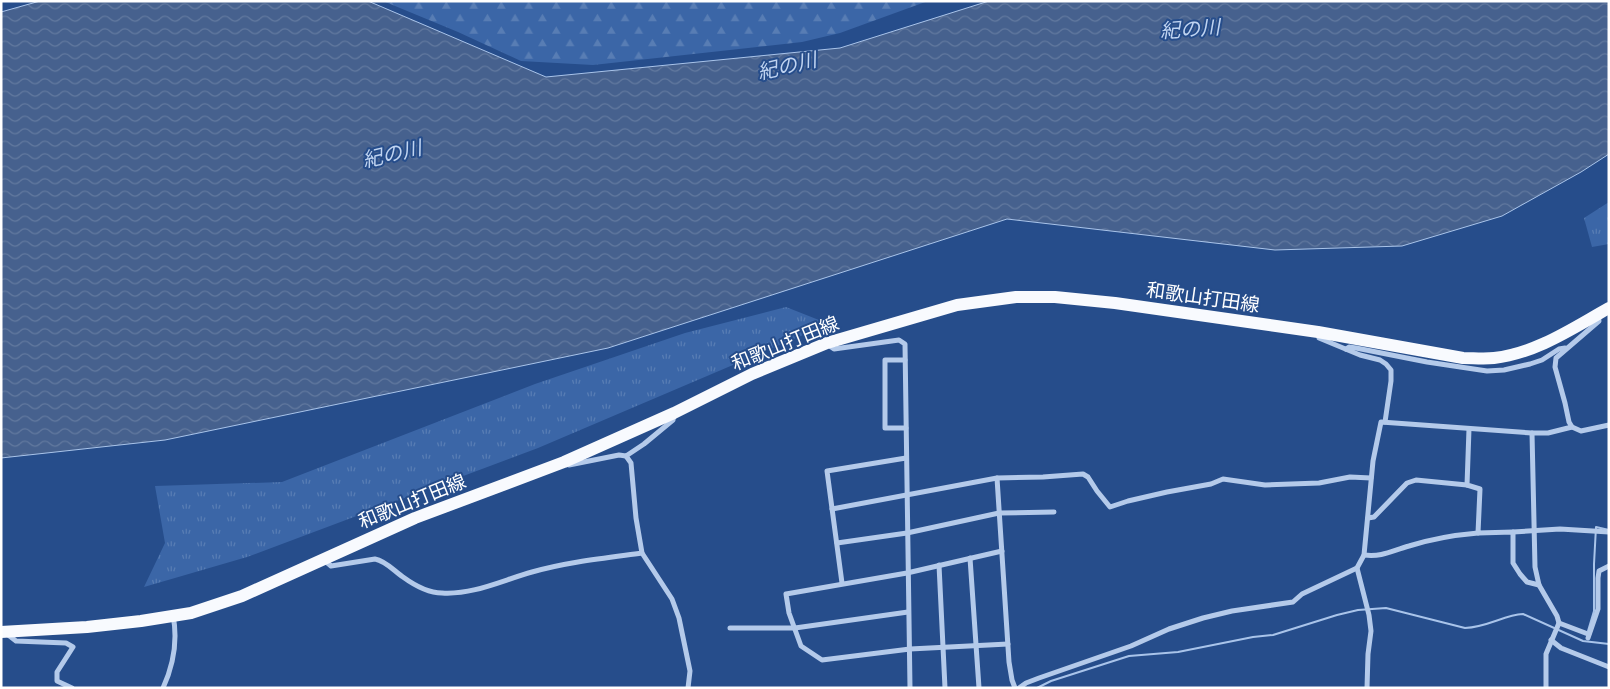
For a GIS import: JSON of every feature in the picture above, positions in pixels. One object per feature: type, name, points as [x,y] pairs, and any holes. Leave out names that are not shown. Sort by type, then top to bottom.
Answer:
[{"type":"main road","name":"和歌山打田線","points":[[3,632],[87,627],[173,616],[190,613],[242,596],[415,518],[564,462],[674,413],[752,374],[827,344],[957,305],[1016,297],[1055,297],[1115,303],[1318,332],[1463,358],[1493,358],[1517,354],[1545,344],[1604,311]]},
{"type":"street","points":[[1604,311],[1599,321],[1556,358],[1555,367],[1569,422],[1572,427],[1581,431],[1609,425]]},
{"type":"street","points":[[1318,332],[1319,338],[1360,355],[1380,360],[1391,370],[1385,422]]},
{"type":"street","points":[[827,344],[834,349],[899,340],[905,344],[910,688]]},
{"type":"street","points":[[1346,349],[1356,348],[1427,362],[1487,370],[1510,369],[1530,364],[1542,360],[1559,349],[1566,348]]},
{"type":"street","points":[[905,360],[885,360],[884,428],[906,428]]},
{"type":"street","points":[[564,462],[570,465],[619,455],[626,456],[673,420],[674,413]]},
{"type":"street","points":[[1019,688],[1131,646],[1169,629],[1204,618],[1232,611],[1293,602],[1302,594],[1357,568],[1364,556],[1371,478],[1380,422],[1532,434],[1548,433],[1572,427]]},
{"type":"street","points":[[1467,485],[1469,429]]},
{"type":"street","points":[[1532,434],[1535,567],[1539,585],[1557,616],[1558,625],[1546,654],[1546,688]]},
{"type":"street","points":[[626,456],[631,463],[636,518],[642,553],[672,599],[679,618],[690,671],[688,688]]},
{"type":"street","points":[[842,583],[827,471],[906,458]]},
{"type":"street","points":[[832,510],[997,478],[1082,474],[1088,477],[1110,506],[1158,494],[1211,484],[1223,479],[1265,485],[1319,483],[1350,477],[1371,478]]},
{"type":"street","points":[[997,478],[1008,644],[1012,680],[1015,688]]},
{"type":"street","points":[[1368,518],[1374,517],[1408,484],[1416,480],[1467,485],[1480,489],[1478,533]]},
{"type":"street","points":[[837,543],[907,532],[999,513],[1054,512]]},
{"type":"street","points":[[1364,556],[1382,556],[1428,541],[1478,533],[1534,532],[1560,529],[1609,532]]},
{"type":"street","points":[[1513,532],[1513,563],[1527,582],[1539,585]]},
{"type":"street","points":[[1002,551],[907,573],[786,594],[789,613],[801,646],[822,660],[910,649],[1008,644]]},
{"type":"street","points":[[323,559],[331,566],[375,559],[381,560],[405,579],[420,587],[442,593],[476,589],[533,572],[567,565],[642,553]]},
{"type":"street","points":[[970,558],[980,688]]},
{"type":"street","points":[[939,565],[945,688]]},
{"type":"street","points":[[1558,625],[1588,636],[1598,609],[1599,571],[1609,566]]},
{"type":"street","points":[[1357,568],[1370,614],[1371,631],[1367,688]]},
{"type":"street","points":[[730,628],[795,628],[908,612]]},
{"type":"street","points":[[163,688],[171,671],[175,649],[176,630],[173,616]]},
{"type":"street","points":[[3,632],[16,641],[66,643],[73,647],[57,672],[57,681],[72,688]]},
{"type":"street","points":[[1552,638],[1561,648],[1609,667]]},
{"type":"green space","points":[[383,1],[928,1],[840,33],[802,42],[593,65],[521,61]]},
{"type":"green space","points":[[1609,202],[1609,244],[1592,247],[1584,218]]},
{"type":"green space","points":[[786,307],[829,324],[538,448],[247,557],[144,587],[165,543],[155,486],[282,482],[535,384],[685,333]]},
{"type":"water","name":"紀の川","points":[[40,1],[368,1],[546,77],[840,48],[989,1],[1609,1],[1609,154],[1581,172],[1502,216],[1402,246],[1275,250],[1007,219],[608,348],[165,440],[1,458],[1,12]]},
{"type":"waterway","points":[[1588,631],[1594,611],[1596,527],[1609,530]]},
{"type":"waterway","points":[[1037,688],[1051,681],[1129,656],[1178,652],[1253,637],[1273,635],[1358,610],[1386,608],[1465,628],[1481,626],[1509,616],[1523,614],[1583,641],[1609,644]]}]
